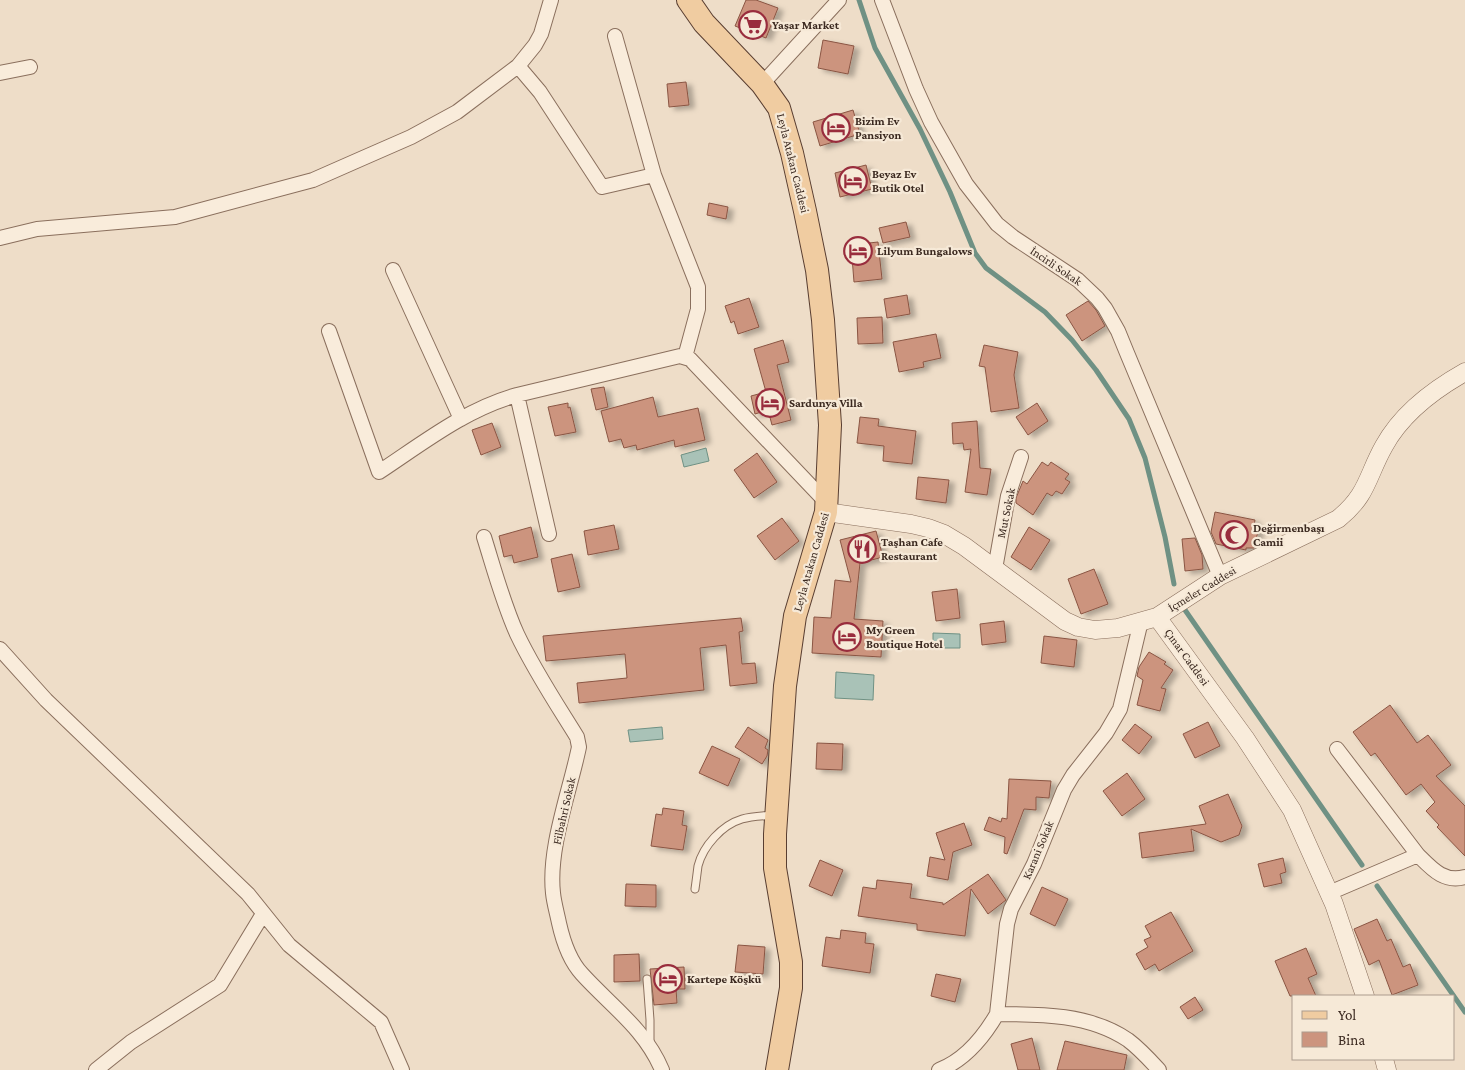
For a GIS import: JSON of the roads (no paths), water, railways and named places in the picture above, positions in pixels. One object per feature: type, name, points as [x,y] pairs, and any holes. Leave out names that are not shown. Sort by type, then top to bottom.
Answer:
[{"type":"main road","name":"Leyla Atakan Caddesi","points":[[688,0],[704,23],[762,84],[779,108],[805,211],[823,320],[829,396],[829,464],[826,507],[795,616],[785,686],[776,815],[775,868],[791,962],[791,988],[777,1070]]},
{"type":"street","points":[[0,238],[37,230],[175,217],[313,180],[411,137],[457,112],[484,93],[518,66],[528,55],[541,34],[551,0]]},
{"type":"street","points":[[762,84],[839,0]]},
{"type":"street","name":"İncirli Sokak","points":[[882,0],[916,89],[931,122],[966,184],[984,209],[1012,237],[1078,280],[1106,308],[1127,352],[1220,576]]},
{"type":"street","points":[[615,36],[654,175],[698,287],[698,309],[685,356]]},
{"type":"street","points":[[518,66],[540,92],[602,187],[654,175]]},
{"type":"street","points":[[0,73],[30,67]]},
{"type":"street","points":[[393,270],[460,419]]},
{"type":"street","points":[[329,331],[379,472],[460,419],[492,403],[517,395],[685,356],[690,358],[826,507],[928,528],[956,540],[1053,614],[1078,627],[1095,630],[1118,628],[1149,619]]},
{"type":"street","name":"İçmeler Caddesi","points":[[1149,619],[1220,576],[1338,519],[1350,510],[1359,500],[1366,487],[1383,446],[1403,419],[1422,401],[1465,372]]},
{"type":"street","points":[[517,395],[549,534]]},
{"type":"street","name":"Mut Sokak","points":[[995,569],[1008,496],[1021,457]]},
{"type":"street","name":"Filbahri Sokak","points":[[484,537],[517,634],[540,677],[577,737],[579,747],[555,849],[553,892],[562,938],[571,960],[581,974],[640,1032],[662,1070]]},
{"type":"street","name":"Çınar Caddesi","points":[[1149,619],[1245,738],[1292,810],[1329,893],[1365,995]]},
{"type":"street","name":"Karani Sokak","points":[[939,1070],[956,1062],[973,1047],[990,1027],[997,1014],[1007,924],[1011,909],[1034,864],[1072,775],[1106,733],[1120,709],[1149,619]]},
{"type":"street","points":[[0,648],[46,700],[248,894],[289,946],[381,1022],[402,1070]]},
{"type":"street","points":[[1337,749],[1418,855],[1436,872],[1447,878],[1458,879],[1465,877]]},
{"type":"street","points":[[1329,893],[1418,855]]},
{"type":"street","points":[[96,1070],[131,1042],[220,985],[264,914]]},
{"type":"street","points":[[997,1014],[1056,1016],[1091,1024],[1128,1041],[1159,1070]]},
{"type":"lane","points":[[695,890],[698,865],[703,854],[720,831],[743,818],[776,815]]},
{"type":"lane","points":[[647,979],[650,1048]]},
{"type":"waterway","points":[[859,0],[875,48],[920,129],[950,192],[975,253],[986,268],[1045,312],[1072,340],[1096,370],[1129,419],[1145,458],[1165,537],[1174,584]]},
{"type":"waterway","points":[[1185,610],[1362,865]]},
{"type":"waterway","points":[[1377,886],[1453,995]]},
{"type":"waterway","points":[[1455,998],[1465,1012]]},
{"type":"place","name":"Yaşar Market","points":[[753,25]]},
{"type":"place","name":"Bizim Ev Pansiyon","points":[[836,128]]},
{"type":"place","name":"Beyaz Ev Butik Otel","points":[[853,181]]},
{"type":"place","name":"Lilyum Bungalows","points":[[858,251]]},
{"type":"place","name":"Sardunya Villa","points":[[770,403]]},
{"type":"place","name":"Değirmenbaşı Camii","points":[[1234,535]]},
{"type":"place","name":"Taşhan Cafe Restaurant","points":[[862,549]]},
{"type":"place","name":"My Green Boutique Hotel","points":[[847,637]]},
{"type":"place","name":"Kartepe Köşkü","points":[[668,979]]}]
